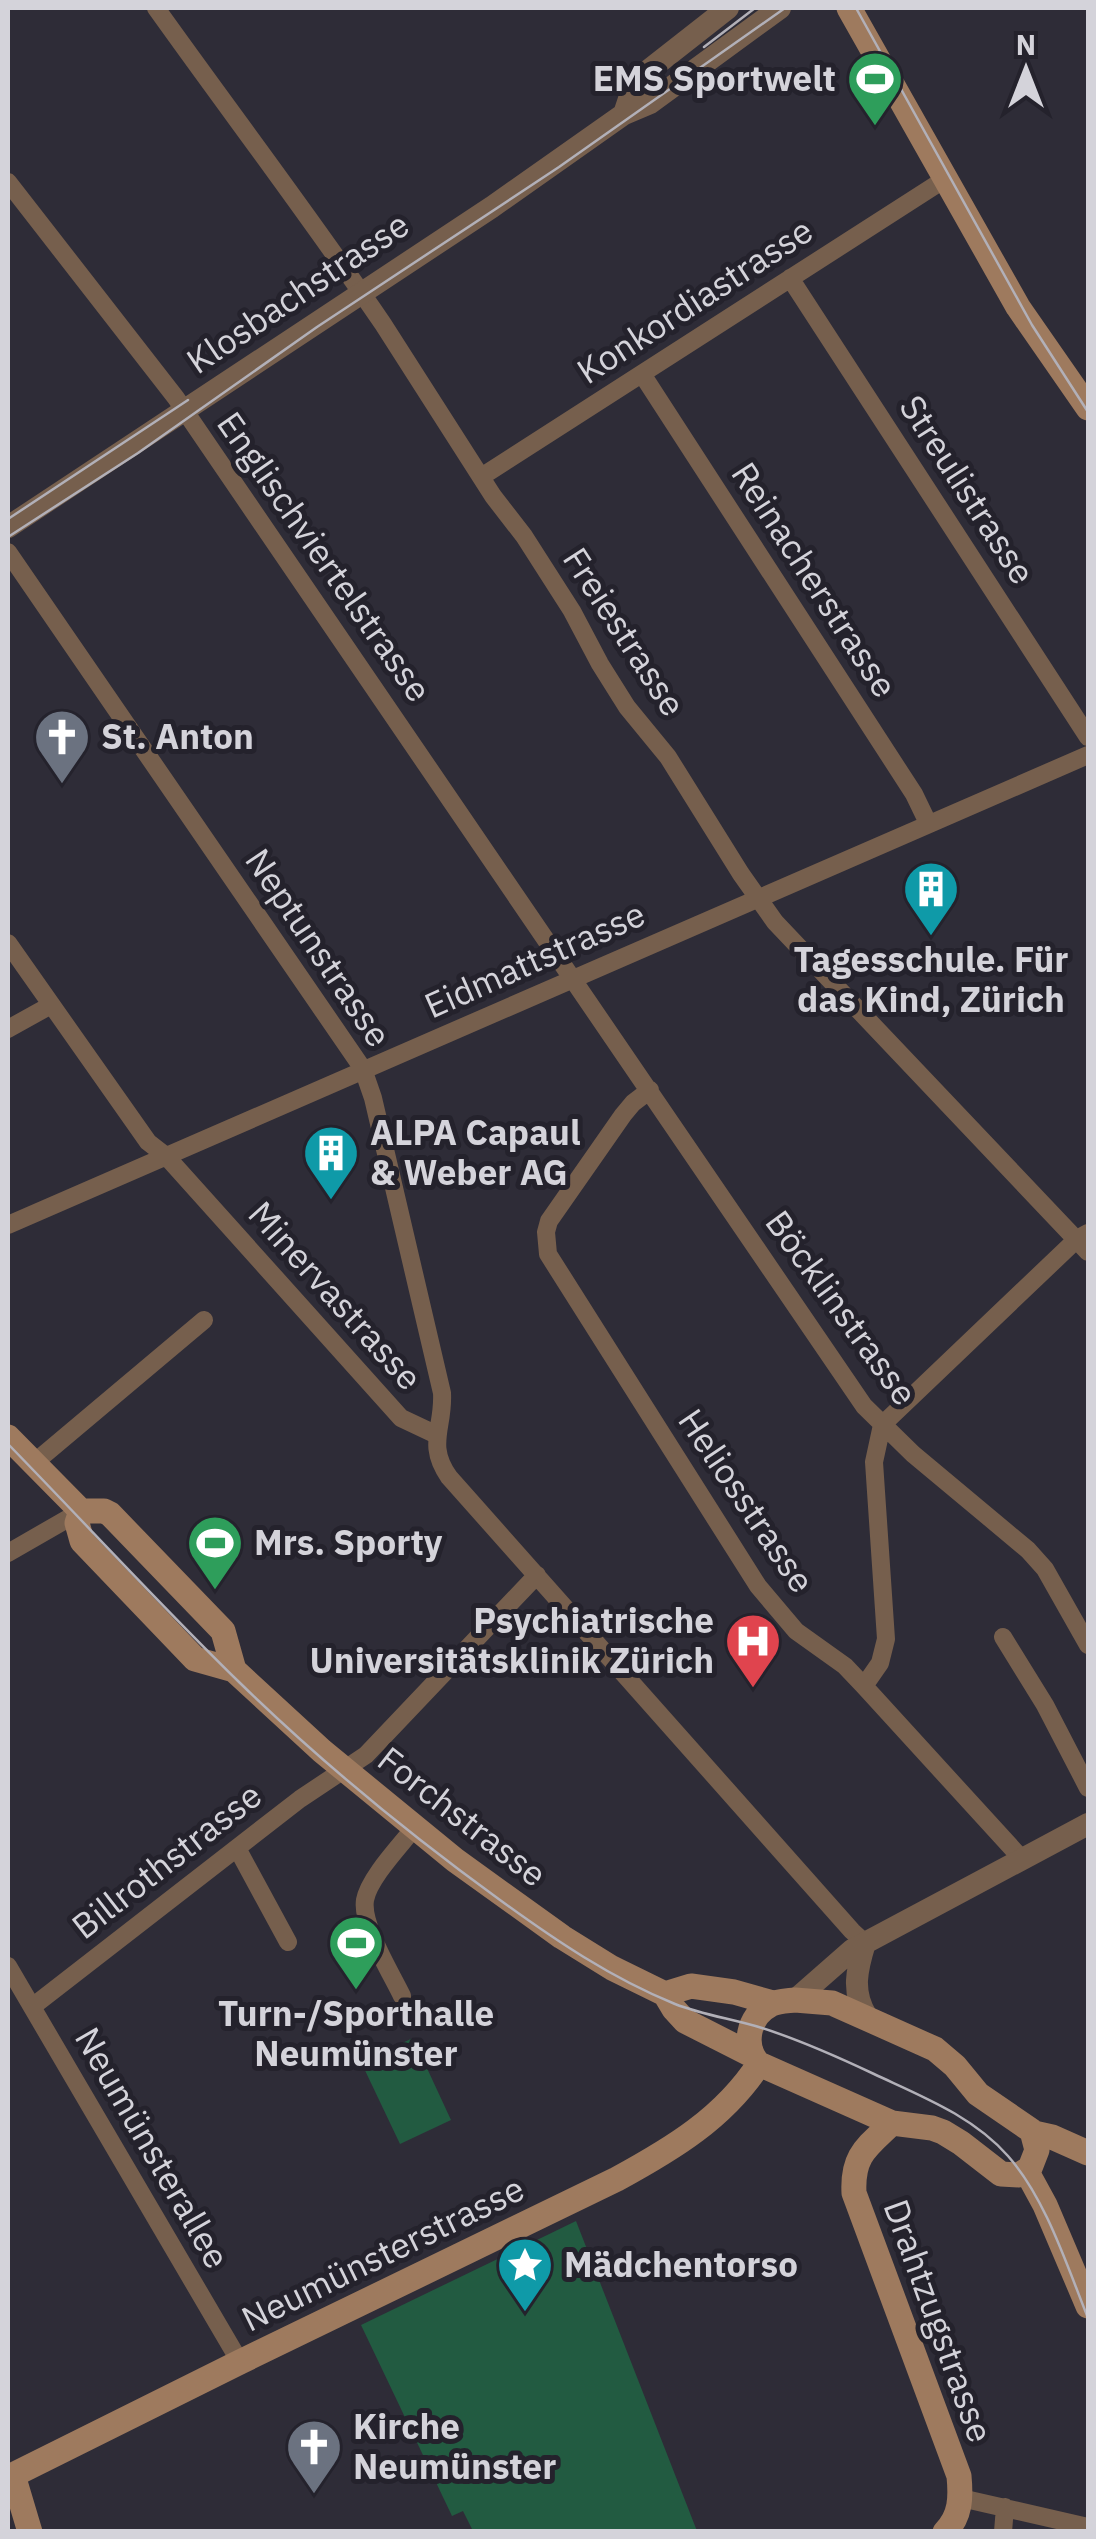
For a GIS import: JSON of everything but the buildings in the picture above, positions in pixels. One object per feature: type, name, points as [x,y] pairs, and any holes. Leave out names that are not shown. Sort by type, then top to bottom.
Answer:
[{"type":"main road","points":[[849,8],[1018,307],[1085,398]]},
{"type":"main road","name":"Forchstrasse","points":[[8,1437],[80,1511],[104,1511],[115,1518],[223,1631],[234,1670]]},
{"type":"main road","name":"Forchstrasse","points":[[80,1511],[77,1523],[82,1541],[194,1659],[234,1670],[414,1828],[562,1938],[665,1994],[686,2021],[754,2059],[892,2123],[943,2132],[1000,2174],[1027,2172]]},
{"type":"main road","points":[[665,1994],[691,1986],[784,2001],[832,2003],[935,2049],[978,2094],[1034,2133],[1088,2153]]},
{"type":"main road","points":[[754,2059],[749,2038],[753,2022],[762,2010],[784,2001]]},
{"type":"main road","name":"Neumünsterstrasse","points":[[10,2466],[240,2362],[674,2148],[744,2087],[754,2059]]},
{"type":"main road","name":"Drahtzugstrasse","points":[[892,2123],[861,2153],[853,2173],[854,2192],[959,2476],[961,2498]]},
{"type":"main road","points":[[1034,2133],[1036,2158],[1027,2172],[1088,2306]]},
{"type":"main road","points":[[10,2466],[30,2532]]},
{"type":"main road","points":[[945,2532],[961,2498]]},
{"type":"street","name":"Freiestrasse","points":[[156,8],[362,292],[481,477],[534,551],[626,707],[668,757],[775,922],[1085,1241]]},
{"type":"street","name":"Klosbachstrasse","points":[[624,114],[635,81],[728,8]]},
{"type":"street","name":"Klosbachstrasse","points":[[8,528],[506,197],[624,114],[650,102],[780,8]]},
{"type":"street","name":"Konkordiastrasse","points":[[481,477],[945,179]]},
{"type":"street","name":"Englischviertelstrasse","points":[[8,182],[184,412],[574,978]]},
{"type":"street","name":"Streulistrasse","points":[[790,278],[1088,737]]},
{"type":"street","name":"Reinacherstrasse","points":[[642,374],[914,794],[928,824]]},
{"type":"street","name":"Neptunstrasse","points":[[8,552],[364,1068],[442,1392],[437,1435]]},
{"type":"street","name":"Eidmattstrasse","points":[[8,1225],[1088,755]]},
{"type":"street","name":"Minervastrasse","points":[[8,943],[148,1142],[166,1156],[401,1418],[437,1435],[440,1464],[449,1477],[865,1943]]},
{"type":"street","name":"Böcklinstrasse","points":[[574,978],[864,1406],[1046,1569],[1088,1645]]},
{"type":"street","points":[[8,1029],[51,1004]]},
{"type":"street","name":"Heliosstrasse","points":[[650,1090],[633,1103],[549,1221],[546,1244],[553,1264],[758,1586],[796,1631],[845,1666],[1021,1858]]},
{"type":"street","points":[[864,1686],[880,1663],[886,1639],[874,1462],[882,1425],[1085,1241]]},
{"type":"street","points":[[34,1464],[204,1320]]},
{"type":"street","points":[[8,1552],[80,1511]]},
{"type":"street","name":"Billrothstrasse","points":[[32,2007],[300,1799],[366,1755],[537,1575]]},
{"type":"street","points":[[1003,1637],[1088,1788]]},
{"type":"street","points":[[784,2001],[852,1950],[1088,1824]]},
{"type":"street","points":[[402,1996],[368,1924],[365,1901],[370,1887],[414,1828]]},
{"type":"street","points":[[237,1848],[288,1942]]},
{"type":"street","points":[[865,1943],[856,1983],[858,2002],[867,2017]]},
{"type":"street","name":"Neumünsterallee","points":[[8,1966],[240,2362]]},
{"type":"street","points":[[961,2498],[1088,2527]]},
{"type":"street","points":[[1003,2532],[1005,2507]]},
{"type":"green space","points":[[413,2038],[451,2120],[400,2144],[361,2062]]},
{"type":"green space","points":[[576,2221],[697,2531],[473,2531],[463,2511],[452,2516],[361,2325]]},
{"type":"tram line","points":[[704,47],[755,8]]},
{"type":"tram line","points":[[8,537],[559,167],[785,8]]},
{"type":"tram line","points":[[856,8],[1032,325],[1088,412]]},
{"type":"tram line","points":[[8,519],[188,400]]},
{"type":"tram line","points":[[8,1444],[270,1711],[399,1823],[521,1915],[584,1957],[651,1994],[819,2049],[928,2099],[979,2129],[1008,2156],[1034,2192],[1088,2318]]},
{"type":"place","name":"EMS Sportwelt","points":[[875,128]]},
{"type":"place","name":"St. Anton","points":[[62,786]]},
{"type":"place","name":"Tagesschule. Für das Kind, Zürich","points":[[931,938]]},
{"type":"place","name":"ALPA Capaul & Weber AG","points":[[331,1202]]},
{"type":"place","name":"Mrs. Sporty","points":[[215,1592]]},
{"type":"place","name":"Psychiatrische Universitätsklinik Zürich","points":[[753,1690]]},
{"type":"place","name":"Turn-/Sporthalle Neumünster","points":[[356,1992]]},
{"type":"place","name":"Mädchentorso","points":[[525,2314]]},
{"type":"place","name":"Kirche Neumünster","points":[[314,2496]]}]
